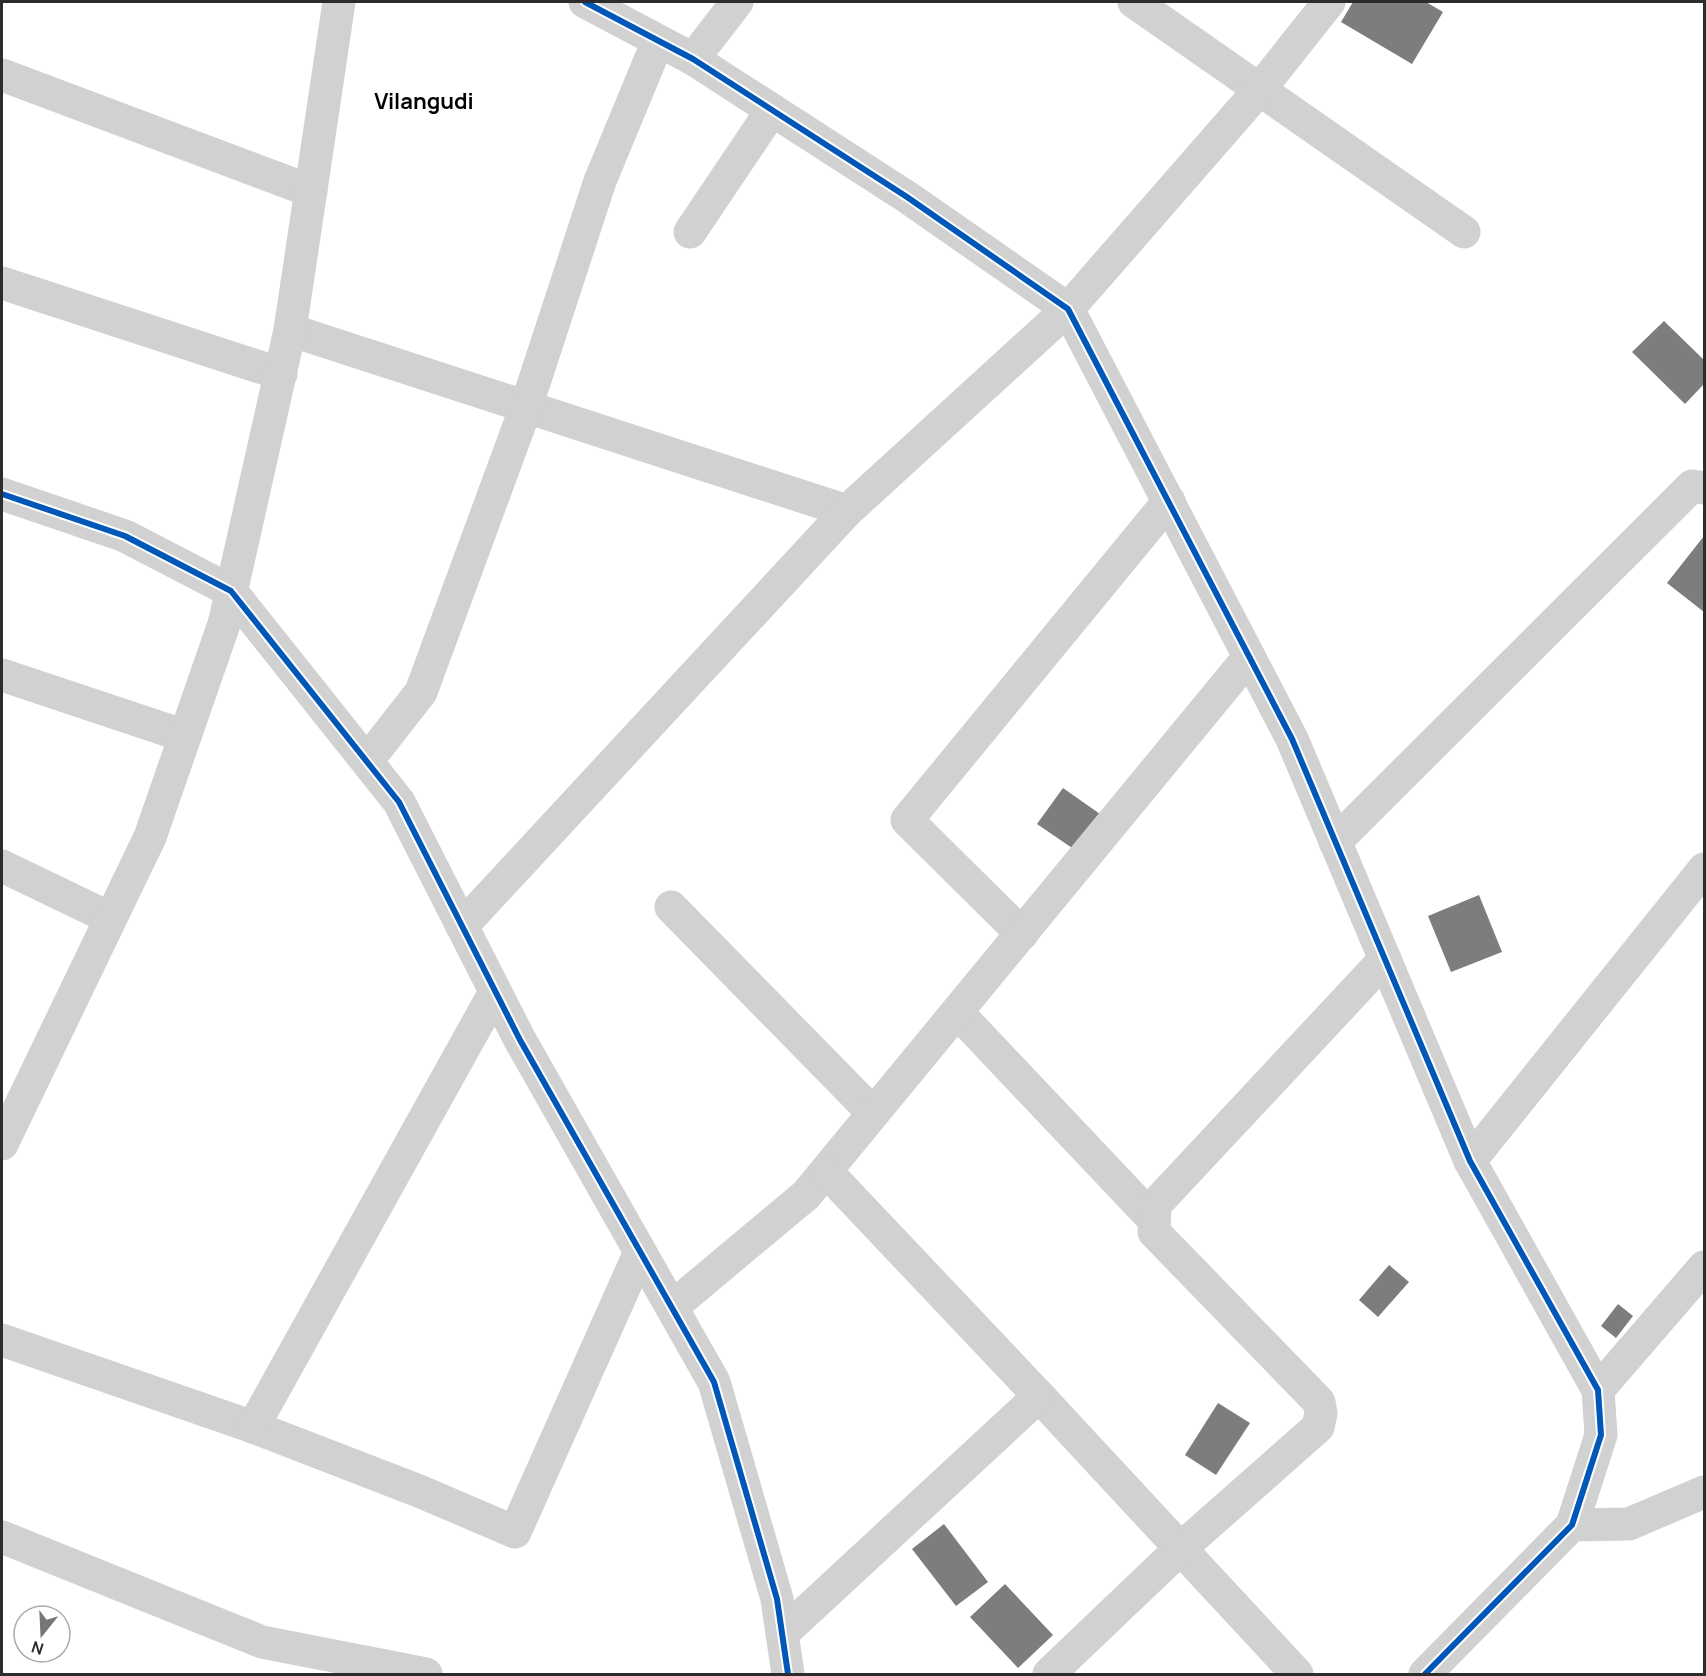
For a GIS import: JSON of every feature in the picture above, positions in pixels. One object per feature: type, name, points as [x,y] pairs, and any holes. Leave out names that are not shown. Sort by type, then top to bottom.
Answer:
[{"type":"street","points":[[2,1144],[12,1094],[110,918],[150,837],[224,624],[291,330],[339,2]]},
{"type":"street","points":[[585,2],[693,59],[907,197],[1068,309],[1292,739],[1470,1161],[1598,1390],[1601,1436],[1572,1525],[1425,1674]]},
{"type":"street","points":[[693,59],[737,2]]},
{"type":"street","points":[[1134,2],[1464,232]]},
{"type":"street","points":[[462,926],[847,511],[1068,309],[1260,89],[1329,2]]},
{"type":"street","points":[[367,761],[421,692],[526,407],[600,181],[658,41]]},
{"type":"street","points":[[2,75],[311,191]]},
{"type":"street","points":[[690,232],[772,110]]},
{"type":"street","points":[[2,283],[281,374]]},
{"type":"street","points":[[291,330],[847,511]]},
{"type":"street","points":[[1335,842],[1692,486],[1704,488]]},
{"type":"street","points":[[2,494],[125,536],[231,591],[399,802],[520,1040],[714,1382],[777,1599],[788,1674]]},
{"type":"street","points":[[1022,934],[907,820],[1168,501]]},
{"type":"street","points":[[672,1307],[806,1195],[1249,657]]},
{"type":"street","points":[[2,675],[185,736]]},
{"type":"street","points":[[2,866],[110,918]]},
{"type":"street","points":[[1470,1161],[1704,869]]},
{"type":"street","points":[[671,908],[873,1113]]},
{"type":"street","points":[[1049,1674],[1180,1549],[1318,1427],[1321,1413],[1319,1402],[1154,1232],[1155,1205],[1385,959]]},
{"type":"street","points":[[254,1427],[495,992]]},
{"type":"street","points":[[957,1012],[1153,1219]]},
{"type":"street","points":[[826,1171],[1039,1396],[1296,1674]]},
{"type":"street","points":[[2,1340],[254,1427],[419,1491],[515,1532],[640,1252]]},
{"type":"street","points":[[1598,1390],[1704,1267]]},
{"type":"street","points":[[782,1634],[1039,1396]]},
{"type":"street","points":[[1572,1525],[1629,1524],[1704,1492]]},
{"type":"street","points":[[2,1537],[261,1642],[426,1674]]},
{"type":"building","points":[[1353,2],[1426,2],[1443,12],[1412,64],[1341,22]]},
{"type":"building","points":[[1664,321],[1704,360],[1704,384],[1685,404],[1632,352]]},
{"type":"building","points":[[1704,536],[1704,612],[1667,583]]},
{"type":"building","points":[[1063,788],[1100,814],[1075,850],[1037,824]]},
{"type":"building","points":[[1479,895],[1502,952],[1451,972],[1428,916]]},
{"type":"building","points":[[1389,1265],[1409,1282],[1378,1317],[1359,1300]]},
{"type":"building","points":[[1618,1304],[1633,1316],[1616,1338],[1601,1326]]},
{"type":"building","points":[[1218,1403],[1250,1423],[1216,1475],[1185,1455]]},
{"type":"building","points":[[944,1524],[988,1582],[956,1606],[912,1549]]},
{"type":"building","points":[[1005,1584],[1053,1635],[1018,1668],[970,1617]]},
{"type":"cycle path","points":[[585,2],[693,59],[907,197],[1068,309],[1292,739],[1470,1161],[1598,1390],[1601,1435],[1572,1525],[1425,1674]]},
{"type":"cycle path","points":[[2,494],[125,536],[231,591],[399,802],[520,1040],[714,1382],[777,1599],[788,1674]]},
{"type":"district","name":"Vilangudi","points":[[424,101]]}]
